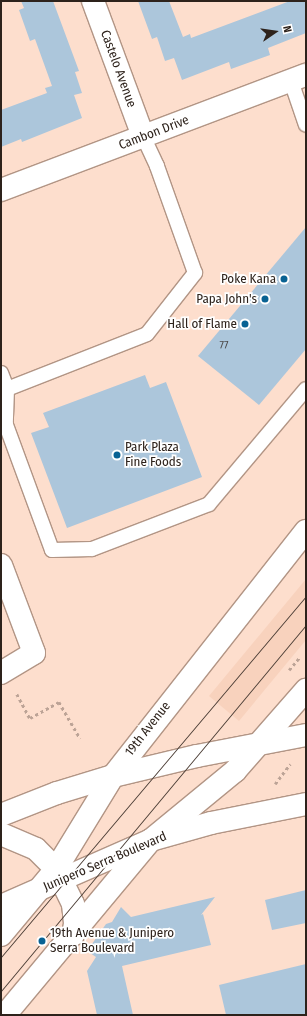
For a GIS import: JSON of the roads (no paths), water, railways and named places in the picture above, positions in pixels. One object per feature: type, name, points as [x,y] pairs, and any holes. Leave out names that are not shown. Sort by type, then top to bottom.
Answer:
[{"type":"main road","name":"Castelo Avenue","points":[[93,1],[144,136]]},
{"type":"main road","name":"Cambon Drive","points":[[1,190],[299,78]]},
{"type":"main road","name":"19th Avenue","points":[[59,874],[113,776],[306,531]]},
{"type":"main road","points":[[1,565],[34,653],[1,673]]},
{"type":"main road","points":[[5,1015],[151,840],[224,780],[262,743],[306,690]]},
{"type":"main road","points":[[1,815],[57,793],[113,776],[262,743],[306,735]]},
{"type":"main road","name":"Junipero Serra Boulevard","points":[[1,906],[39,889],[59,874],[151,840],[211,823],[306,804]]},
{"type":"main road","points":[[1,834],[36,850],[59,874],[74,909],[73,935]]},
{"type":"main road","points":[[1,935],[39,889]]},
{"type":"lane","points":[[299,78],[306,125]]},
{"type":"lane","points":[[7,389],[147,334],[195,272],[158,166],[144,136]]},
{"type":"lane","points":[[1,373],[7,389],[6,425],[52,550],[92,549],[209,504],[306,389]]},
{"type":"tram line","points":[[1,957],[306,596]]},
{"type":"tram line","points":[[1,991],[306,625]]},
{"type":"place","name":"Poke Kana","points":[[284,279]]},
{"type":"place","name":"Papa John's","points":[[265,299]]},
{"type":"place","name":"Hall of Flame","points":[[245,324]]},
{"type":"place","name":"Park Plaza Fine Foods","points":[[117,455]]},
{"type":"place","name":"19th Avenue & Junipero Serra Boulevard","points":[[42,941]]}]
